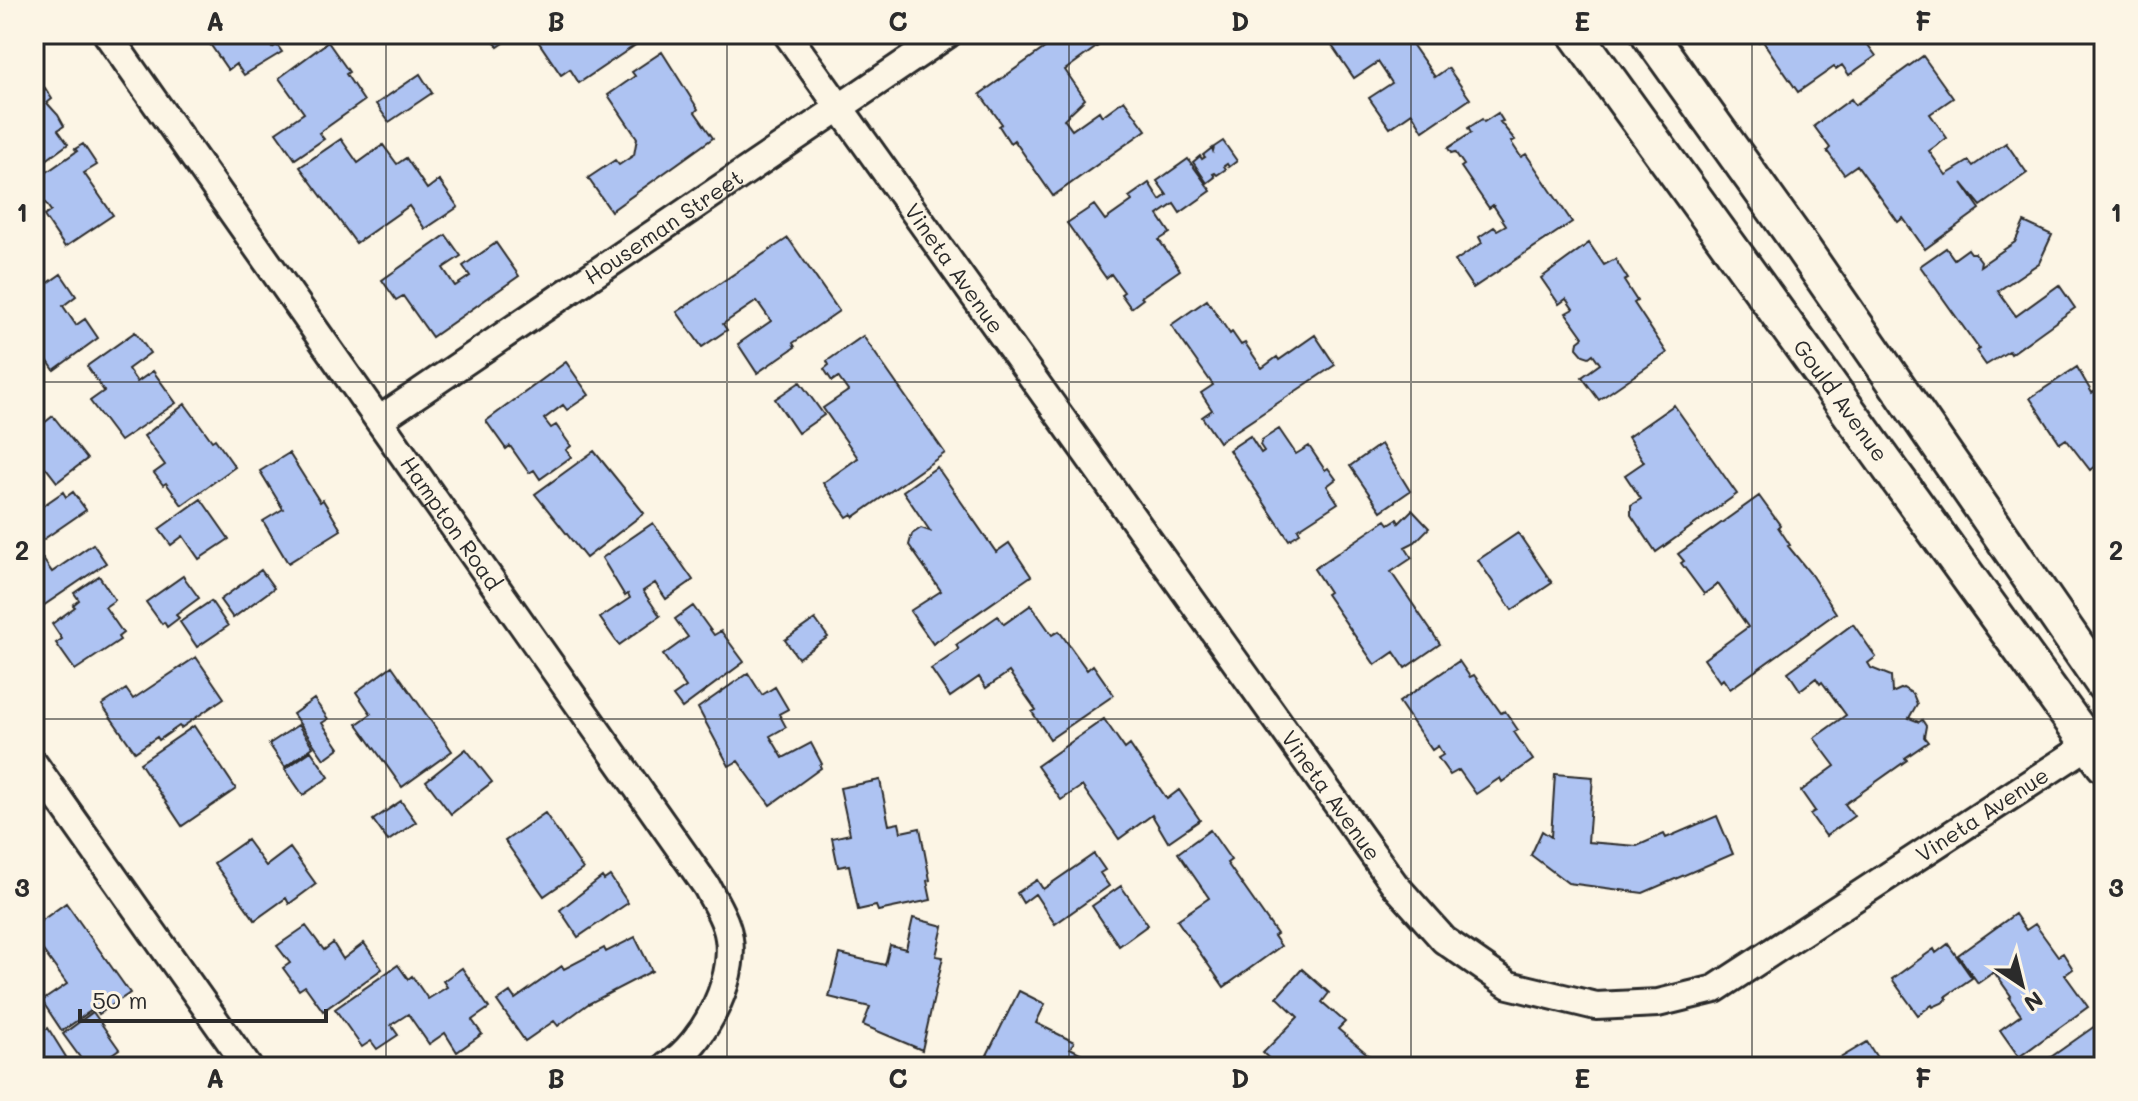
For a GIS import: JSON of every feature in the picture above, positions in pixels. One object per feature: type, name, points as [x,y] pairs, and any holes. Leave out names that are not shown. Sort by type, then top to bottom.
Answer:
[{"type":"street","name":"Hampton Road","points":[[107,34],[707,887],[727,928],[729,971],[704,1031],[666,1067]]},
{"type":"street","name":"Vineta Avenue","points":[[787,34],[1395,885],[1444,940],[1509,985],[1596,1006],[1658,1003],[1715,989],[2099,748]]},
{"type":"street","name":"Houseman Street","points":[[379,420],[948,34]]},
{"type":"street","name":"Gould Avenue","points":[[1576,34],[2099,748]]},
{"type":"street","points":[[1649,34],[1803,249],[2104,685]]},
{"type":"street","points":[[34,764],[248,1067]]},
{"type":"building","points":[[220,34],[262,34],[272,48],[277,45],[282,52],[244,75],[236,64],[228,70],[210,44]]},
{"type":"building","points":[[490,34],[517,34],[498,47]]},
{"type":"building","points":[[545,34],[635,34],[640,42],[579,83],[570,69],[561,75],[538,41]]},
{"type":"building","points":[[1055,34],[1095,34],[1102,43],[1065,70],[1085,99],[1064,119],[1072,130],[1099,111],[1102,116],[1124,100],[1146,130],[1053,196],[1014,140],[1010,143],[999,126],[1002,124],[980,94],[1046,47],[1043,43]]},
{"type":"building","points":[[1324,34],[1405,34],[1435,77],[1448,68],[1470,99],[1423,131],[1412,113],[1390,128],[1369,98],[1392,83],[1378,62],[1354,78]]},
{"type":"building","points":[[1753,34],[1816,34],[1821,41],[1832,34],[1860,34],[1876,56],[1849,75],[1842,65],[1836,69],[1834,67],[1798,92],[1762,40],[1758,42]]},
{"type":"building","points":[[328,42],[364,101],[319,133],[324,139],[295,159],[276,132],[304,113],[279,78]]},
{"type":"building","points":[[662,52],[713,138],[611,211],[588,178],[615,160],[619,165],[634,155],[637,138],[608,95],[635,76],[632,72]]},
{"type":"building","points":[[1923,56],[1953,98],[1930,114],[1947,138],[1929,151],[1946,175],[1969,161],[1973,166],[2006,143],[2027,173],[1981,206],[1962,183],[1980,209],[1925,249],[1903,218],[1898,222],[1857,165],[1844,174],[1814,126],[1851,99],[1855,105]]},
{"type":"building","points":[[420,74],[432,93],[389,122],[376,104]]},
{"type":"building","points":[[34,85],[39,92],[45,88],[52,99],[47,103],[64,126],[58,130],[68,144],[34,169]]},
{"type":"building","points":[[1498,113],[1503,121],[1500,122],[1515,140],[1511,142],[1521,157],[1526,154],[1572,222],[1473,288],[1455,261],[1482,243],[1479,237],[1494,227],[1497,230],[1506,225],[1493,205],[1489,208],[1461,167],[1464,165],[1448,148],[1471,133],[1468,128]]},
{"type":"building","points":[[341,139],[358,163],[383,145],[397,164],[406,158],[427,189],[439,180],[458,207],[425,229],[409,206],[356,243],[300,167]]},
{"type":"building","points":[[1223,141],[1237,161],[1229,167],[1227,164],[1224,166],[1226,169],[1217,175],[1213,174],[1215,177],[1207,183],[1193,162],[1200,156],[1202,159],[1205,157],[1203,155],[1212,148],[1213,151]]},
{"type":"building","points":[[83,144],[97,165],[84,173],[113,215],[65,247],[44,216],[51,211],[34,187],[34,181]]},
{"type":"building","points":[[1188,159],[1211,191],[1180,213],[1174,204],[1158,215],[1170,233],[1159,240],[1180,270],[1141,297],[1143,299],[1131,308],[1111,274],[1106,278],[1067,223],[1094,205],[1105,220],[1132,201],[1129,197],[1149,183],[1160,200],[1167,195],[1157,181]]},
{"type":"building","points":[[2024,222],[2052,235],[2039,263],[1998,291],[2016,316],[2059,285],[2075,308],[2011,354],[2009,351],[1986,365],[1976,351],[1979,349],[1920,266],[1946,248],[1954,259],[1968,249],[1981,261],[1980,266],[2015,242]]},
{"type":"building","points":[[446,235],[461,256],[443,268],[455,286],[470,276],[463,266],[496,243],[519,276],[432,337],[403,296],[396,300],[382,280]]},
{"type":"building","points":[[788,238],[839,311],[757,373],[738,344],[771,321],[757,301],[723,324],[727,330],[702,347],[677,312]]},
{"type":"building","points":[[1589,243],[1604,265],[1615,259],[1628,279],[1624,281],[1637,301],[1634,303],[1667,353],[1599,400],[1582,377],[1600,364],[1593,354],[1589,357],[1583,355],[1577,348],[1578,341],[1583,337],[1566,313],[1573,309],[1566,299],[1559,304],[1541,278]]},
{"type":"building","points":[[61,274],[76,296],[63,306],[76,325],[85,319],[98,338],[54,370],[34,341],[34,326],[40,322],[34,314],[34,293]]},
{"type":"building","points":[[1207,300],[1230,334],[1232,332],[1241,345],[1245,343],[1262,368],[1315,335],[1335,365],[1219,442],[1202,417],[1212,410],[1201,393],[1213,385],[1171,325]]},
{"type":"building","points":[[135,332],[150,353],[128,369],[137,382],[153,371],[176,403],[120,441],[90,401],[104,391],[87,366]]},
{"type":"building","points":[[863,336],[945,453],[854,517],[852,514],[847,517],[823,483],[858,458],[823,408],[848,391],[838,377],[832,381],[824,369],[829,365],[827,361]]},
{"type":"building","points":[[566,362],[589,395],[567,410],[563,405],[544,419],[551,428],[556,425],[571,446],[566,450],[571,457],[540,479],[534,470],[529,473],[510,446],[506,449],[486,421]]},
{"type":"building","points":[[2077,367],[2092,393],[2104,386],[2104,479],[2095,466],[2090,470],[2066,439],[2060,443],[2030,398]]},
{"type":"building","points":[[800,382],[824,415],[798,433],[775,399]]},
{"type":"building","points":[[185,404],[235,467],[182,505],[166,483],[163,485],[154,473],[165,465],[144,436]]},
{"type":"building","points":[[1674,405],[1737,494],[1656,552],[1631,515],[1631,505],[1641,499],[1625,475],[1644,462],[1628,437]]},
{"type":"building","points":[[53,416],[87,459],[57,482],[46,468],[34,477],[34,431]]},
{"type":"building","points":[[1279,429],[1296,454],[1309,446],[1325,470],[1328,468],[1336,479],[1327,486],[1338,503],[1298,529],[1300,533],[1289,540],[1229,450],[1250,436],[1261,453],[1264,451],[1260,445],[1262,440]]},
{"type":"building","points":[[1381,444],[1410,491],[1381,511],[1350,466]]},
{"type":"building","points":[[594,451],[644,513],[586,558],[535,494]]},
{"type":"building","points":[[289,453],[341,530],[288,563],[263,521],[283,509],[260,471]]},
{"type":"building","points":[[937,467],[996,552],[1009,543],[1031,576],[933,644],[910,611],[941,591],[909,545],[912,534],[921,528],[930,531],[903,491]]},
{"type":"building","points":[[63,492],[66,497],[73,492],[86,510],[34,546],[34,512]]},
{"type":"building","points":[[1759,496],[1780,525],[1778,527],[1788,546],[1836,613],[1730,689],[1723,679],[1720,682],[1704,659],[1748,627],[1718,584],[1704,594],[1678,554]]},
{"type":"building","points":[[201,499],[229,539],[199,559],[183,536],[171,545],[159,529]]},
{"type":"building","points":[[1412,510],[1429,528],[1405,547],[1412,558],[1391,572],[1440,644],[1405,668],[1394,652],[1375,665],[1326,594],[1329,592],[1314,569],[1386,520],[1389,524],[1397,519],[1399,523]]},
{"type":"building","points":[[653,523],[693,580],[666,599],[655,583],[643,591],[660,616],[619,645],[600,618],[630,598],[628,594],[625,596],[602,558]]},
{"type":"building","points":[[1518,533],[1552,583],[1512,610],[1478,560]]},
{"type":"building","points":[[93,544],[106,563],[34,612],[34,546],[52,572]]},
{"type":"building","points":[[261,570],[274,588],[233,618],[220,600]]},
{"type":"building","points":[[99,576],[115,600],[105,607],[123,633],[118,637],[120,640],[75,670],[56,643],[62,639],[52,624],[75,607],[73,605],[79,600],[74,593]]},
{"type":"building","points":[[183,576],[199,598],[176,615],[179,618],[167,627],[146,602]]},
{"type":"building","points":[[211,601],[228,626],[197,647],[180,622]]},
{"type":"building","points":[[1031,605],[1052,635],[1059,631],[1087,670],[1093,665],[1114,695],[1050,739],[1032,712],[1036,710],[1009,672],[986,688],[979,677],[950,697],[931,669],[959,650],[956,645],[998,616],[1004,624]]},
{"type":"building","points":[[693,606],[714,635],[721,631],[744,662],[682,708],[673,696],[686,687],[663,655],[688,637],[675,619]]},
{"type":"building","points":[[815,619],[828,637],[798,658],[785,640]]},
{"type":"building","points":[[1853,624],[1876,657],[1868,663],[1871,668],[1891,676],[1892,693],[1903,688],[1913,694],[1917,704],[1909,718],[1919,722],[1922,720],[1926,726],[1924,737],[1928,742],[1845,804],[1854,816],[1826,836],[1810,814],[1815,811],[1801,791],[1835,766],[1814,738],[1846,715],[1822,682],[1820,684],[1816,678],[1800,690],[1788,672]]},
{"type":"building","points":[[196,657],[224,698],[181,728],[179,726],[159,740],[157,737],[135,752],[102,705],[126,689],[133,699]]},
{"type":"building","points":[[1459,661],[1470,677],[1474,675],[1501,713],[1505,711],[1518,730],[1514,732],[1533,760],[1502,782],[1500,778],[1476,794],[1459,770],[1450,775],[1438,758],[1443,755],[1438,746],[1432,750],[1399,702]]},
{"type":"building","points":[[392,666],[452,751],[402,787],[357,724],[371,714],[356,692]]},
{"type":"building","points":[[748,673],[762,695],[775,687],[788,709],[779,714],[786,727],[770,736],[783,758],[811,743],[822,764],[821,768],[770,805],[738,761],[729,766],[698,708]]},
{"type":"building","points":[[314,699],[328,719],[322,723],[339,748],[324,759],[293,714]]},
{"type":"building","points":[[1104,719],[1125,749],[1130,745],[1167,799],[1179,790],[1200,820],[1168,842],[1152,815],[1119,839],[1082,786],[1061,800],[1037,766]]},
{"type":"building","points":[[298,725],[313,747],[285,767],[269,744]]},
{"type":"building","points":[[194,726],[236,789],[182,826],[140,763]]},
{"type":"building","points":[[466,749],[492,782],[451,814],[426,781]]},
{"type":"building","points":[[311,751],[329,777],[303,795],[285,769]]},
{"type":"building","points":[[1555,774],[1593,777],[1588,842],[1637,846],[1664,834],[1666,838],[1717,816],[1733,854],[1643,893],[1568,883],[1531,855],[1542,831],[1551,837]]},
{"type":"building","points":[[880,780],[889,825],[899,823],[901,832],[920,828],[931,900],[878,911],[876,906],[858,910],[849,865],[838,867],[832,838],[850,834],[840,788]]},
{"type":"building","points":[[401,801],[416,822],[388,841],[373,820]]},
{"type":"building","points":[[545,813],[583,869],[544,896],[505,841]]},
{"type":"building","points":[[1210,830],[1231,860],[1227,863],[1277,934],[1274,936],[1281,946],[1224,987],[1177,920],[1209,898],[1178,853]]},
{"type":"building","points":[[247,840],[266,866],[290,848],[316,884],[289,904],[286,898],[255,920],[214,863]]},
{"type":"building","points":[[1094,854],[1105,870],[1100,873],[1109,886],[1055,924],[1035,894],[1023,903],[1017,893],[1037,880],[1043,889]]},
{"type":"building","points":[[610,876],[628,903],[578,937],[560,910],[602,877],[604,880]]},
{"type":"building","points":[[1121,886],[1148,925],[1119,946],[1092,906]]},
{"type":"building","points":[[66,903],[130,993],[99,1014],[95,1008],[62,1031],[42,1001],[67,984],[34,938],[34,926]]},
{"type":"building","points":[[2015,914],[2026,930],[2035,924],[2058,956],[2063,953],[2073,969],[2065,975],[2088,1007],[2019,1057],[2000,1030],[2021,1015],[2009,998],[2011,996],[1994,972],[1978,983],[1958,955]]},
{"type":"building","points":[[913,918],[943,926],[936,956],[943,957],[922,1050],[863,1025],[870,1007],[829,997],[840,954],[885,965],[890,945],[906,949]]},
{"type":"building","points":[[306,926],[324,950],[333,943],[343,959],[364,943],[382,969],[323,1011],[305,986],[299,990],[283,968],[290,963],[277,946]]},
{"type":"building","points":[[635,937],[652,971],[588,1004],[558,1026],[554,1021],[525,1041],[497,1001],[510,992],[515,999],[562,966],[564,969],[604,948],[606,952]]},
{"type":"building","points":[[1948,944],[1972,978],[1946,996],[1942,1003],[1932,1005],[1918,1015],[1892,979],[1934,949],[1936,953]]},
{"type":"building","points":[[398,965],[408,979],[412,976],[428,999],[447,987],[443,981],[462,968],[489,1008],[472,1020],[482,1034],[457,1052],[445,1033],[429,1044],[408,1014],[391,1025],[398,1035],[377,1049],[371,1041],[362,1047],[335,1009]]},
{"type":"building","points":[[1302,969],[1329,993],[1322,1002],[1345,1022],[1338,1029],[1372,1058],[1369,1063],[1374,1067],[1296,1067],[1290,1062],[1286,1067],[1278,1067],[1263,1053],[1298,1017],[1277,997]]},
{"type":"building","points":[[1019,991],[1045,1004],[1036,1023],[1074,1042],[1070,1048],[1098,1062],[1095,1067],[1001,1067],[985,1059]]},
{"type":"building","points":[[93,1012],[119,1049],[94,1067],[87,1067],[63,1034]]},
{"type":"building","points":[[2102,1021],[2104,1067],[2048,1067],[2044,1062]]},
{"type":"building","points":[[48,1028],[66,1057],[51,1067],[34,1067],[34,1036]]},
{"type":"building","points":[[1867,1042],[1883,1067],[1820,1067],[1835,1061]]}]
